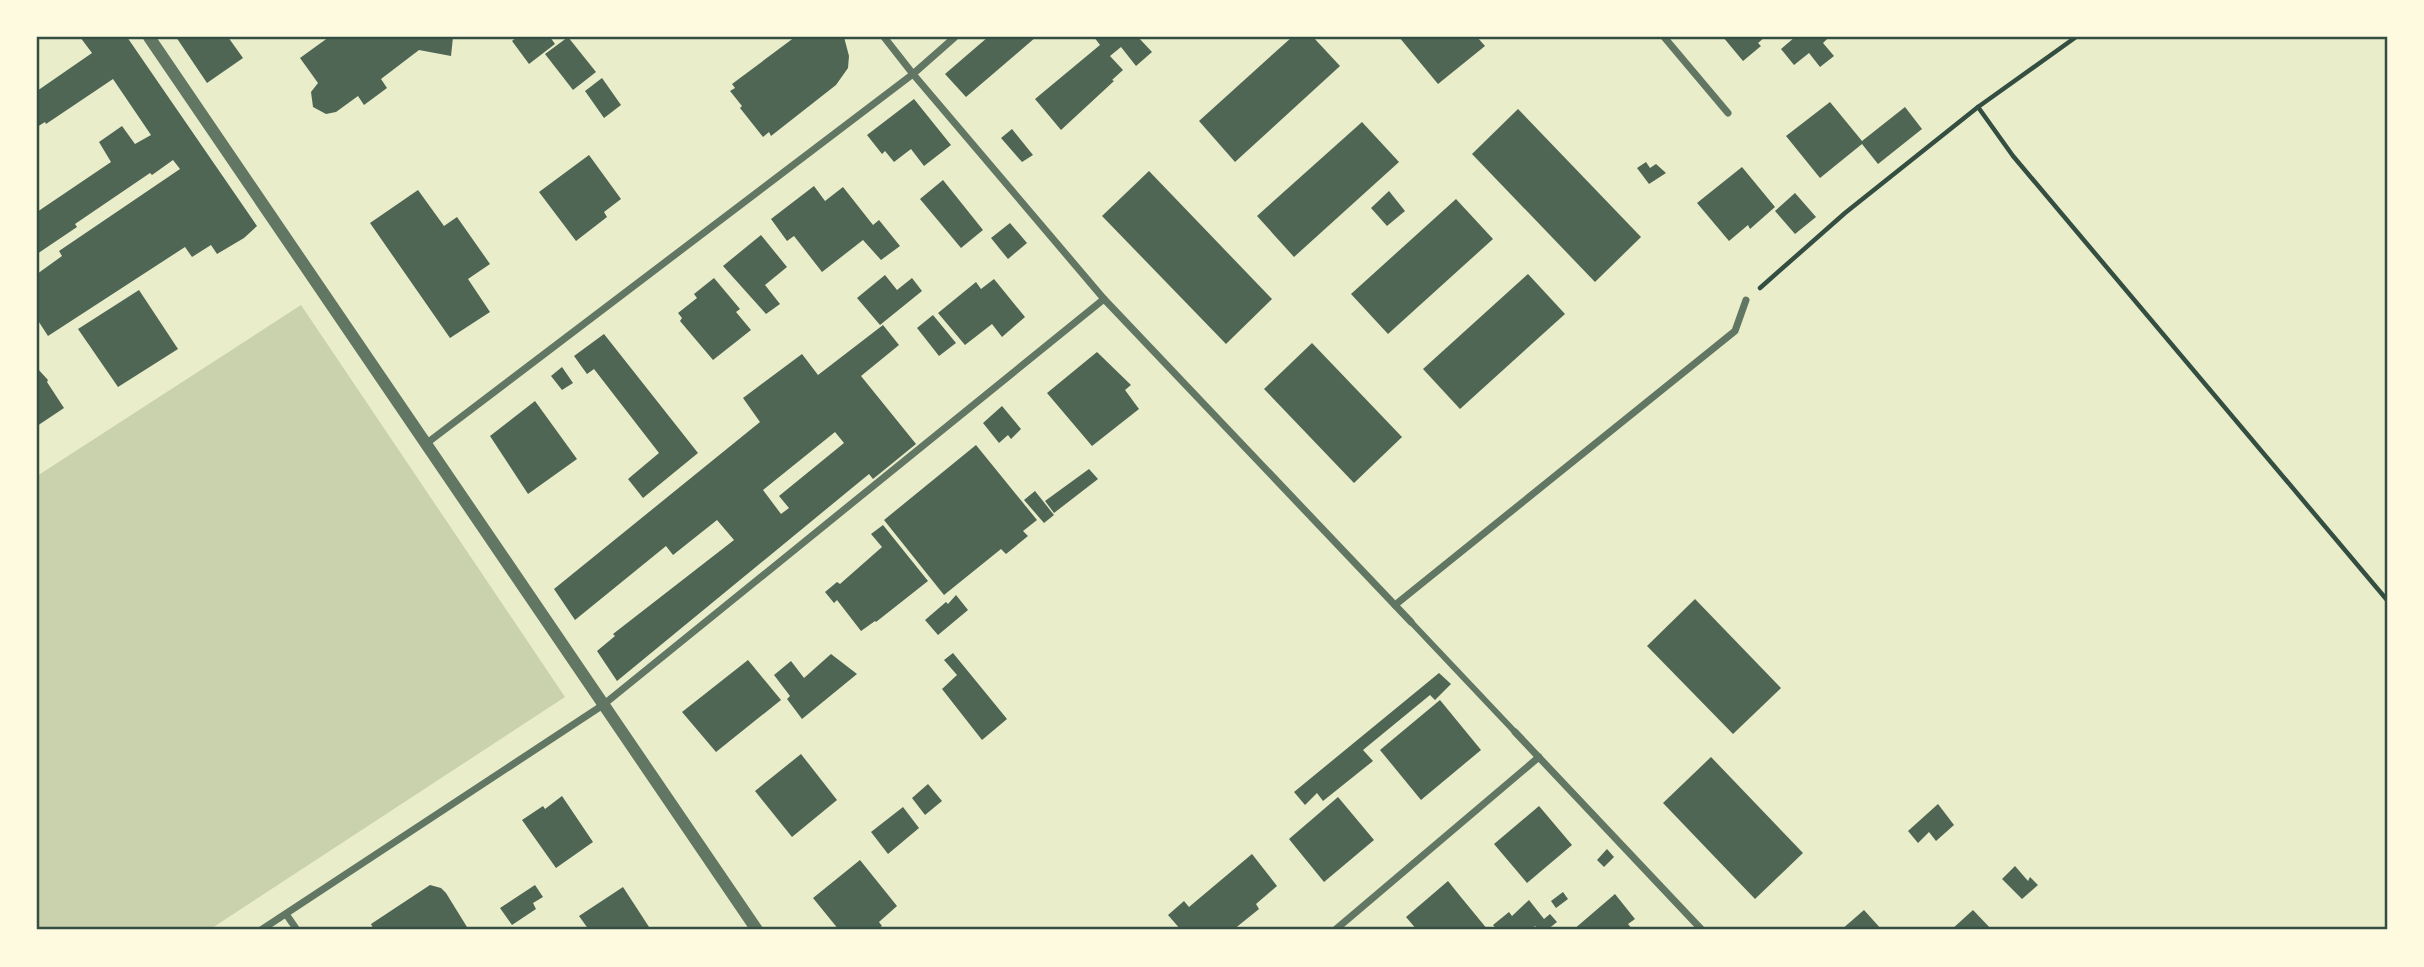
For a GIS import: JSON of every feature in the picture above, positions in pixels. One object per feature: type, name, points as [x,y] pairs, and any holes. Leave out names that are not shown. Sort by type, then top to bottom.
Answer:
[{"type":"street","points":[[149,37],[757,930]]},
{"type":"street","points":[[884,37],[1104,299],[1702,930]]},
{"type":"street","points":[[427,443],[913,74],[955,37]]},
{"type":"street","points":[[1664,37],[1728,113]]},
{"type":"street","points":[[261,930],[603,705],[1104,299]]},
{"type":"street","points":[[1395,605],[1735,331],[1746,300]]},
{"type":"street","points":[[1335,930],[1539,757]]},
{"type":"street","points":[[286,914],[297,930]]},
{"type":"path","points":[[1746,300],[1845,214],[1978,107],[2076,37]]},
{"type":"path","points":[[1978,107],[2013,156],[2387,600]]},
{"type":"green space","points":[[301,305],[565,697],[209,930],[37,930],[37,476]]},
{"type":"building","points":[[80,37],[127,37],[257,226],[244,238],[217,254],[211,245],[192,257],[185,247],[48,336],[37,319],[37,274],[62,256],[59,251],[180,169],[173,160],[152,175],[150,173],[75,224],[77,227],[37,254],[37,212],[111,162],[99,142],[122,126],[135,144],[151,135],[113,79],[46,124],[45,122],[37,127],[37,91],[92,53]]},
{"type":"building","points":[[176,37],[228,37],[243,58],[207,83]]},
{"type":"building","points":[[329,37],[453,37],[451,56],[419,50],[381,79],[387,88],[364,105],[358,96],[336,112],[326,114],[313,107],[311,92],[318,83],[300,58]]},
{"type":"building","points":[[517,37],[550,37],[555,44],[529,64],[512,41]]},
{"type":"building","points":[[568,37],[596,72],[573,90],[545,54]]},
{"type":"building","points":[[795,37],[844,37],[849,56],[848,68],[836,85],[771,136],[769,132],[763,137],[730,91],[735,88],[732,84]]},
{"type":"building","points":[[988,37],[1036,37],[966,97],[945,74]]},
{"type":"building","points":[[1094,37],[1138,37],[1152,52],[1136,66],[1121,47],[1110,56],[1123,70],[1061,130],[1035,99],[1100,45]]},
{"type":"building","points":[[1292,37],[1313,37],[1340,66],[1235,162],[1199,121]]},
{"type":"building","points":[[1399,37],[1477,37],[1485,46],[1438,84]]},
{"type":"building","points":[[1723,37],[1765,37],[1758,43],[1761,46],[1743,61]]},
{"type":"building","points":[[1795,37],[1829,37],[1823,43],[1834,56],[1820,67],[1809,53],[1794,65],[1781,49]]},
{"type":"building","points":[[602,78],[621,105],[604,118],[585,91]]},
{"type":"building","points":[[914,99],[951,145],[924,166],[911,149],[894,162],[885,151],[882,154],[867,135]]},
{"type":"building","points":[[1830,102],[1862,141],[1905,107],[1922,129],[1878,164],[1862,144],[1820,178],[1786,136]]},
{"type":"building","points":[[1518,109],[1641,237],[1595,282],[1472,154]]},
{"type":"building","points":[[1362,122],[1399,162],[1294,257],[1257,216]]},
{"type":"building","points":[[1012,129],[1033,155],[1022,162],[1001,138]]},
{"type":"building","points":[[589,155],[621,199],[604,212],[607,217],[576,241],[539,192]]},
{"type":"building","points":[[1646,162],[1650,168],[1656,164],[1666,173],[1649,184],[1637,168]]},
{"type":"building","points":[[1742,167],[1775,207],[1750,229],[1748,225],[1729,241],[1697,203]]},
{"type":"building","points":[[1149,171],[1272,299],[1226,344],[1102,216]]},
{"type":"building","points":[[943,180],[983,230],[961,248],[920,199]]},
{"type":"building","points":[[814,186],[825,201],[843,187],[873,225],[879,220],[900,246],[881,260],[863,240],[822,272],[794,236],[787,241],[771,219]]},
{"type":"building","points":[[418,190],[444,226],[457,217],[490,264],[468,279],[490,312],[450,338],[370,223]]},
{"type":"building","points":[[1389,191],[1405,211],[1387,226],[1371,208]]},
{"type":"building","points":[[1795,193],[1816,217],[1795,234],[1775,211]]},
{"type":"building","points":[[1456,199],[1493,239],[1388,334],[1351,294]]},
{"type":"building","points":[[1010,223],[1027,243],[1008,259],[991,238]]},
{"type":"building","points":[[761,235],[787,267],[765,285],[780,304],[766,314],[723,266]]},
{"type":"building","points":[[1528,274],[1565,314],[1460,409],[1423,369]]},
{"type":"building","points":[[885,275],[897,290],[912,278],[922,291],[880,325],[857,298]]},
{"type":"building","points":[[714,278],[740,309],[736,312],[751,330],[713,360],[680,321],[682,318],[678,313],[697,298],[694,294]]},
{"type":"building","points":[[994,279],[1025,317],[1002,337],[992,324],[965,345],[938,313],[976,282],[981,289]]},
{"type":"building","points":[[139,290],[178,349],[118,387],[78,329]]},
{"type":"building","points":[[933,315],[956,343],[939,356],[917,328]]},
{"type":"building","points":[[883,325],[899,345],[861,376],[916,444],[873,479],[869,474],[617,681],[597,651],[615,636],[613,634],[734,540],[717,520],[673,555],[666,546],[575,620],[554,589],[760,422],[743,398],[802,354],[818,375]],"holes":[[[835,432],[844,443],[779,496],[789,508],[781,514],[763,490]]]},
{"type":"building","points":[[604,334],[698,453],[643,498],[628,479],[659,453],[594,369],[587,374],[574,356]]},
{"type":"building","points":[[1312,343],[1402,437],[1354,483],[1264,389]]},
{"type":"building","points":[[1097,352],[1131,385],[1125,390],[1139,409],[1092,446],[1047,393]]},
{"type":"building","points":[[562,367],[573,383],[562,390],[551,376]]},
{"type":"building","points":[[37,368],[48,380],[64,408],[37,426]]},
{"type":"building","points":[[535,401],[577,459],[528,494],[490,436]]},
{"type":"building","points":[[1002,406],[1021,429],[1011,439],[1008,435],[999,443],[983,423]]},
{"type":"building","points":[[976,445],[1037,520],[1023,531],[1028,536],[1006,554],[1001,549],[944,595],[884,520]]},
{"type":"building","points":[[1089,469],[1098,479],[1054,513],[1045,501]]},
{"type":"building","points":[[1035,491],[1054,515],[1044,523],[1024,500]]},
{"type":"building","points":[[883,525],[928,581],[861,631],[837,600],[834,603],[825,592],[837,582],[840,584],[882,547],[871,534]]},
{"type":"building","points":[[956,595],[968,610],[938,635],[925,620]]},
{"type":"building","points":[[1695,599],[1781,688],[1733,734],[1647,646]]},
{"type":"building","points":[[953,653],[1007,719],[982,740],[942,689],[957,675],[944,660]]},
{"type":"building","points":[[831,654],[857,674],[802,719],[787,699],[790,696],[774,675],[791,661],[804,678]]},
{"type":"building","points":[[748,660],[781,700],[716,752],[682,712]]},
{"type":"building","points":[[1439,673],[1451,684],[1435,700],[1430,695],[1363,750],[1373,761],[1323,801],[1317,793],[1305,805],[1294,792]]},
{"type":"building","points":[[1440,700],[1481,750],[1421,800],[1380,750]]},
{"type":"building","points":[[801,754],[837,800],[792,837],[755,791]]},
{"type":"building","points":[[1711,757],[1803,853],[1755,899],[1663,803]]},
{"type":"building","points":[[928,784],[942,801],[925,815],[912,798]]},
{"type":"building","points":[[562,796],[593,842],[556,868],[522,820],[543,806],[545,809]]},
{"type":"building","points":[[1338,797],[1374,840],[1324,882],[1289,839]]},
{"type":"building","points":[[1938,804],[1954,825],[1936,841],[1929,832],[1918,843],[1908,831]]},
{"type":"building","points":[[1539,806],[1572,845],[1527,883],[1494,844]]},
{"type":"building","points":[[903,807],[919,828],[888,854],[871,832]]},
{"type":"building","points":[[1607,849],[1614,857],[1604,867],[1597,860]]},
{"type":"building","points":[[1252,854],[1277,886],[1256,904],[1259,909],[1233,930],[1181,930],[1168,915],[1184,901],[1189,907]]},
{"type":"building","points":[[860,860],[897,906],[879,922],[882,926],[876,930],[839,930],[813,898]]},
{"type":"building","points":[[2015,866],[2028,881],[2030,877],[2038,885],[2022,899],[2002,879]]},
{"type":"building","points":[[1448,881],[1488,930],[1417,930],[1406,917]]},
{"type":"building","points":[[430,885],[441,888],[446,893],[467,927],[462,930],[374,930],[371,924]]},
{"type":"building","points":[[535,885],[543,897],[533,903],[536,909],[512,925],[500,908]]},
{"type":"building","points":[[623,887],[651,930],[589,930],[579,916]]},
{"type":"building","points":[[1563,892],[1568,899],[1556,908],[1551,901]]},
{"type":"building","points":[[1615,894],[1635,919],[1628,924],[1633,930],[1573,930]]},
{"type":"building","points":[[1529,900],[1544,919],[1550,914],[1557,922],[1547,930],[1538,930],[1535,926],[1530,930],[1497,930],[1493,925],[1509,912],[1512,916]]},
{"type":"building","points":[[1864,910],[1882,930],[1841,930]]},
{"type":"building","points":[[1973,910],[1992,930],[1951,930]]}]
